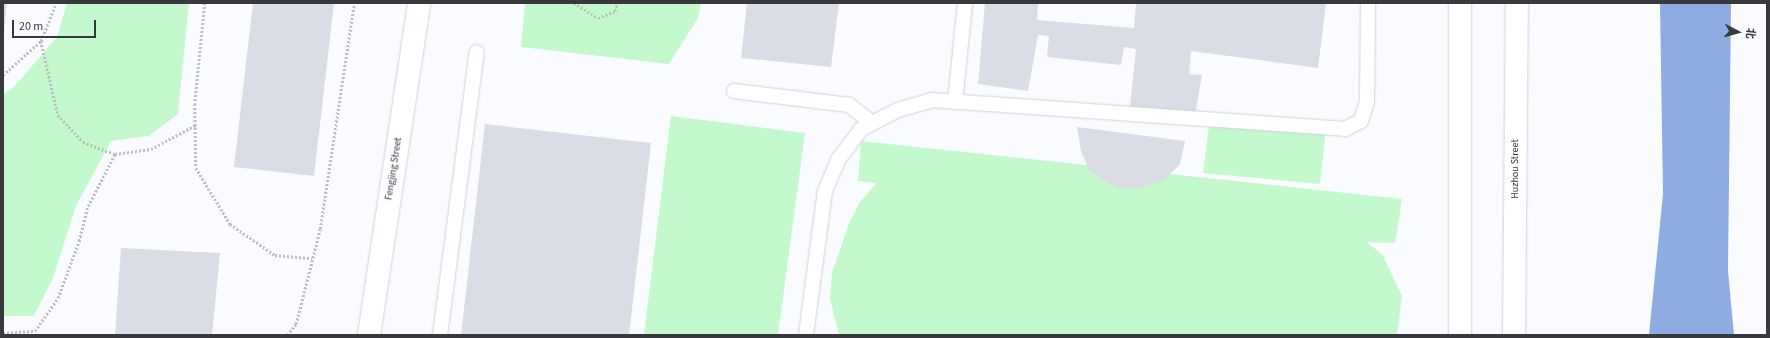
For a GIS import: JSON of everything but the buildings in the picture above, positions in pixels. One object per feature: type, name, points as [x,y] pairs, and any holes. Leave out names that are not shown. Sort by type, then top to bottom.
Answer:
[{"type":"main road","name":"Fengjing Street","points":[[369,335],[419,3]]},
{"type":"main road","points":[[1460,3],[1460,335]]},
{"type":"main road","name":"Huzhou Street","points":[[1514,335],[1517,3]]},
{"type":"lane","points":[[955,102],[965,3]]},
{"type":"lane","points":[[806,335],[825,191],[838,160],[861,128],[898,110],[932,100],[1345,129],[1361,121],[1367,101],[1368,3]]},
{"type":"lane","points":[[440,335],[477,52]]},
{"type":"lane","points":[[734,92],[849,105],[872,123]]},
{"type":"path","points":[[3,75],[40,41],[56,3]]},
{"type":"path","points":[[205,3],[196,125],[196,168],[230,224],[274,255],[312,258]]},
{"type":"path","points":[[287,335],[296,324],[320,229],[354,3]]},
{"type":"path","points":[[574,3],[598,18],[615,11],[617,3]]},
{"type":"path","points":[[40,41],[58,115],[83,142],[115,154],[151,149],[196,125]]},
{"type":"path","points":[[3,333],[35,331],[58,298],[79,241],[88,206],[115,154]]},
{"type":"green space","points":[[67,3],[189,3],[178,114],[149,136],[111,141],[76,206],[53,278],[34,316],[3,316],[3,94],[13,88],[57,37]]},
{"type":"green space","points":[[525,3],[701,3],[698,18],[669,64],[521,47]]},
{"type":"green space","points":[[671,116],[805,133],[778,335],[644,335]]},
{"type":"green space","points":[[1210,118],[1326,130],[1320,184],[1203,173]]},
{"type":"green space","points":[[861,141],[1402,199],[1395,243],[1366,242],[1382,254],[1402,296],[1397,335],[839,335],[830,299],[832,273],[850,221],[860,202],[877,183],[858,181]]},
{"type":"water","points":[[1660,3],[1731,3],[1728,271],[1734,335],[1649,335],[1663,194]]}]
